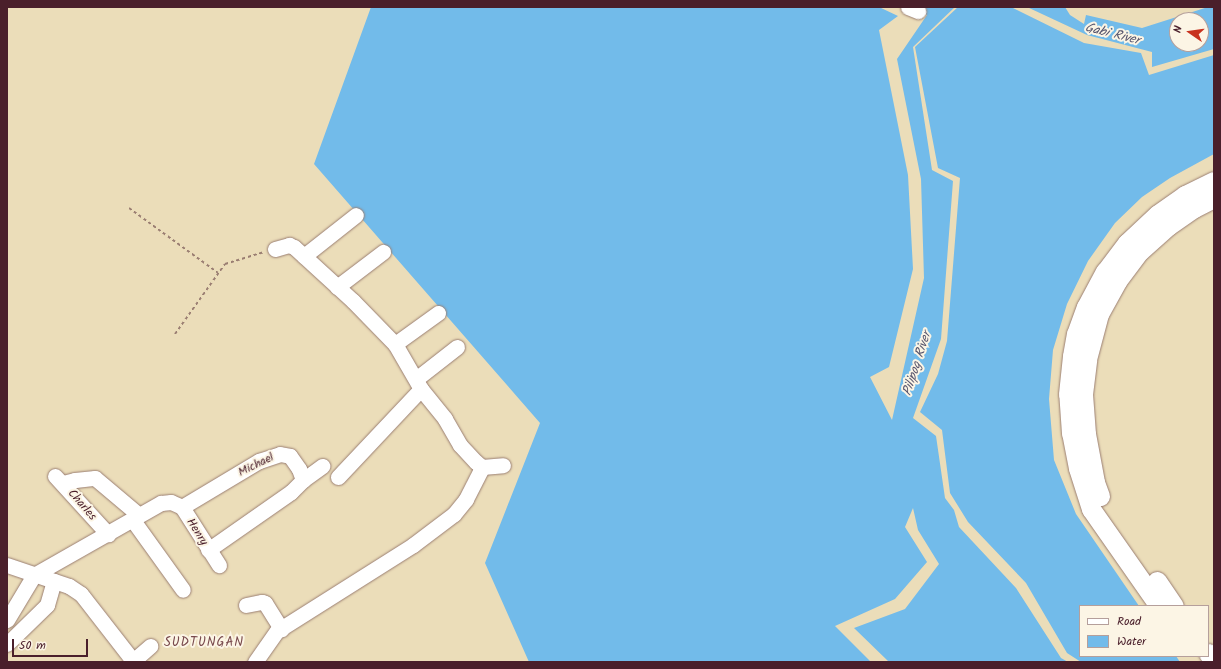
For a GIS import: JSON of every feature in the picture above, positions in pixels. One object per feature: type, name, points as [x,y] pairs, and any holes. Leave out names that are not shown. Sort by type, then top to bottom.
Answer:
[{"type":"main road","points":[[1164,603],[1091,509],[1078,468],[1071,433],[1068,394],[1072,356],[1076,334],[1086,307],[1105,272],[1127,243],[1158,214],[1185,195],[1214,181]]},
{"type":"main road","points":[[1164,603],[1110,517],[1102,502],[1095,482],[1086,434],[1084,394],[1087,359],[1099,314],[1117,281],[1140,251],[1168,226],[1194,208],[1214,198]]},
{"type":"street","points":[[304,256],[356,215]]},
{"type":"street","points":[[274,249],[289,245],[294,247],[395,344],[418,384],[444,419],[460,445],[482,467]]},
{"type":"street","points":[[337,287],[383,252]]},
{"type":"street","points":[[395,344],[438,313]]},
{"type":"street","points":[[338,477],[418,384],[457,347]]},
{"type":"street","name":"Michael","points":[[176,505],[259,461],[280,454],[290,456],[299,469],[303,480]]},
{"type":"street","points":[[482,467],[503,465]]},
{"type":"street","points":[[208,550],[291,492],[303,480],[322,466]]},
{"type":"street","points":[[255,662],[277,631],[413,545],[454,514],[466,499],[482,467]]},
{"type":"street","name":"Charles","points":[[108,534],[59,479],[75,480],[95,478],[136,517]]},
{"type":"street","points":[[7,620],[34,575],[161,503],[176,505]]},
{"type":"street","name":"Henry","points":[[176,505],[219,565]]},
{"type":"street","points":[[136,517],[183,590]]},
{"type":"street","points":[[7,566],[69,586],[81,594],[134,661],[150,646]]},
{"type":"street","points":[[7,644],[47,605],[54,581]]},
{"type":"street","points":[[246,605],[262,602],[265,603],[281,629]]},
{"type":"path","points":[[129,208],[218,273]]},
{"type":"path","points":[[174,334],[225,264],[274,249]]},
{"type":"water","name":"Pilipog River","points":[[371,7],[879,7],[898,16],[879,30],[908,175],[913,269],[889,367],[870,377],[892,420],[924,278],[921,179],[897,59],[927,15],[914,7],[955,7],[913,47],[932,170],[953,181],[941,339],[913,418],[936,436],[945,498],[954,510],[959,527],[1016,588],[1061,658],[1068,662],[889,662],[854,628],[905,609],[939,564],[918,530],[913,508],[905,527],[927,562],[895,599],[835,626],[871,662],[529,662],[485,563],[540,423],[314,164]]},
{"type":"water","points":[[958,7],[1011,7],[1084,43],[1141,53],[1149,75],[1214,55],[1214,154],[1170,178],[1142,197],[1115,223],[1088,261],[1067,304],[1053,350],[1049,399],[1054,460],[1076,514],[1138,605],[1079,605],[1079,657],[1177,657],[1180,662],[1081,662],[1067,653],[1026,583],[968,522],[950,493],[942,430],[920,412],[938,374],[947,341],[960,178],[938,168],[915,47]]},
{"type":"water","name":"Gabi River","points":[[1027,7],[1065,7],[1070,15],[1084,24],[1086,15],[1142,28],[1169,19],[1169,52],[1204,52],[1152,67],[1152,52],[1087,35]]},
{"type":"water","points":[[1208,7],[1214,7],[1214,49],[1209,50],[1209,12],[1192,12]]},
{"type":"district","name":"SUDTUNGAN","points":[[204,643]]}]
